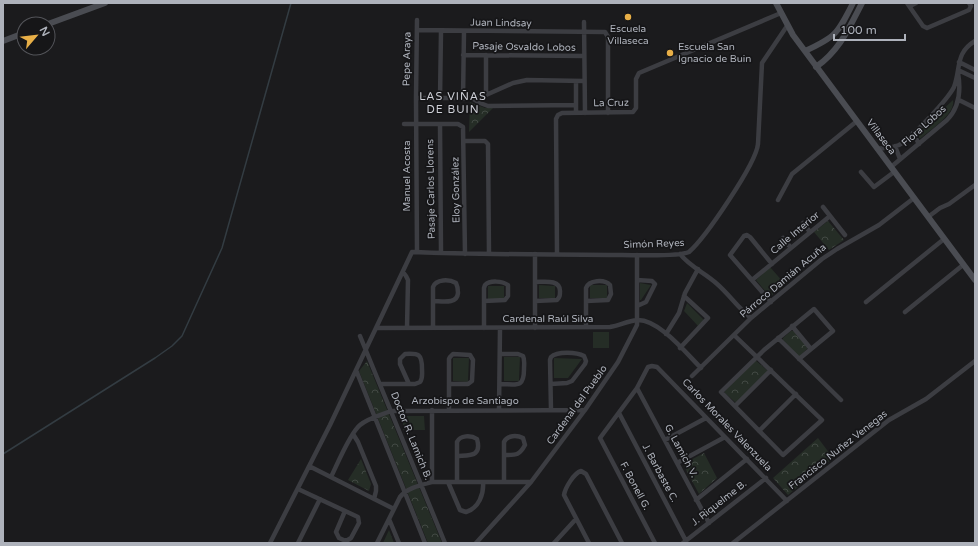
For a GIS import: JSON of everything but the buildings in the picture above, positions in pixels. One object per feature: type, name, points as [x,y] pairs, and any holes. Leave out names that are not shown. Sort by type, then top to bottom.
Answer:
[{"type":"main road","points":[[56,21],[105,3]]},
{"type":"main road","name":"Villaseca","points":[[776,3],[787,26],[816,67],[963,265],[974,276]]},
{"type":"main road","points":[[805,51],[824,42],[835,34],[853,3]]},
{"type":"main road","points":[[816,67],[826,60],[839,46],[862,3]]},
{"type":"main road","points":[[3,41],[16,36]]},
{"type":"street","points":[[916,3],[908,4],[924,26],[928,28],[969,10],[969,3]]},
{"type":"street","name":"La Cruz","points":[[557,254],[556,119],[558,115],[560,113],[631,112],[635,110],[636,79],[639,73],[781,13]]},
{"type":"street","name":"Pepe Araya","points":[[416,98],[417,20]]},
{"type":"street","points":[[584,22],[585,113]]},
{"type":"street","name":"Simón Reyes","points":[[415,252],[466,254],[637,255],[685,254],[691,251],[732,196],[756,154],[758,144],[762,63],[787,26]]},
{"type":"street","name":"Juan Lindsay","points":[[417,30],[584,33],[605,32],[608,35],[608,112]]},
{"type":"street","points":[[440,99],[441,31]]},
{"type":"street","points":[[463,99],[464,31]]},
{"type":"street","name":"Flora Lobos","points":[[877,149],[895,146],[905,141],[950,93],[964,50],[975,41]]},
{"type":"street","name":"Pasaje Osvaldo Lobos","points":[[463,55],[584,56]]},
{"type":"street","points":[[486,55],[486,95]]},
{"type":"street","points":[[959,62],[975,70]]},
{"type":"street","points":[[958,70],[975,78]]},
{"type":"street","name":"Flora Lobos","points":[[861,172],[874,187],[893,169],[900,159],[950,117],[955,110],[959,98],[958,70]]},
{"type":"street","points":[[416,98],[472,98],[486,95],[513,83],[527,80],[584,81]]},
{"type":"street","points":[[576,81],[576,113]]},
{"type":"street","points":[[950,93],[954,93],[975,108]]},
{"type":"street","name":"Manuel Acosta","points":[[415,252],[416,98]]},
{"type":"street","points":[[472,98],[488,106],[576,105]]},
{"type":"street","points":[[778,200],[793,172],[857,121]]},
{"type":"street","points":[[404,124],[440,124]]},
{"type":"street","name":"Eloy González","points":[[440,124],[458,124],[464,129],[466,254]]},
{"type":"street","name":"Pasaje Carlos Llorens","points":[[440,124],[441,253]]},
{"type":"street","points":[[913,133],[919,144]]},
{"type":"street","points":[[464,141],[485,141],[488,144],[489,254]]},
{"type":"street","points":[[895,146],[900,159]]},
{"type":"street","points":[[928,217],[975,185]]},
{"type":"street","name":"Párroco Damián Acuña","points":[[692,376],[751,318],[834,250],[879,225],[914,198]]},
{"type":"street","name":"Calle Interior","points":[[823,207],[845,234]]},
{"type":"street","name":"Calle Interior","points":[[752,280],[830,216]]},
{"type":"street","points":[[803,223],[810,232]]},
{"type":"street","name":"Calle Interior","points":[[772,264],[747,235],[744,236],[730,255],[772,302]]},
{"type":"street","points":[[783,238],[791,248]]},
{"type":"street","points":[[866,302],[944,239]]},
{"type":"street","points":[[270,543],[298,489],[403,272],[415,252]]},
{"type":"street","points":[[535,254],[536,328]]},
{"type":"street","points":[[680,254],[685,260],[716,284],[751,318]]},
{"type":"street","name":"Cardenal del Pueblo","points":[[476,543],[531,482],[585,410],[618,362],[634,332],[637,320],[637,255]]},
{"type":"street","points":[[905,312],[963,265]]},
{"type":"street","points":[[666,334],[679,313],[684,296],[698,269]]},
{"type":"street","points":[[403,272],[408,280],[407,328]]},
{"type":"street","points":[[637,280],[652,281],[655,284],[646,302],[637,306]]},
{"type":"street","points":[[433,301],[456,300],[458,295],[456,283],[451,281],[440,281],[435,283],[433,287],[433,301],[433,328]]},
{"type":"street","points":[[484,301],[505,300],[508,296],[508,285],[503,282],[487,283],[484,287],[484,301],[484,328]]},
{"type":"street","points":[[535,282],[555,283],[560,287],[559,298],[555,301],[535,301]]},
{"type":"street","points":[[586,301],[608,300],[611,294],[610,285],[605,282],[589,283],[586,288],[586,301],[586,327]]},
{"type":"street","points":[[680,348],[708,318],[684,296]]},
{"type":"street","points":[[734,335],[757,356],[822,420],[782,455],[721,392],[757,356],[814,309],[833,331],[799,359]]},
{"type":"street","points":[[637,320],[651,323],[666,334],[701,368]]},
{"type":"street","name":"Cardenal Raúl Silva","points":[[376,328],[613,327],[637,320]]},
{"type":"street","points":[[792,326],[812,349]]},
{"type":"street","points":[[499,410],[500,328]]},
{"type":"street","name":"Doctor R. Lamich B.","points":[[360,336],[445,543]]},
{"type":"street","points":[[778,338],[841,400]]},
{"type":"street","points":[[380,384],[409,384],[419,383],[422,379],[422,358],[417,354],[405,354],[400,359],[400,364],[409,384]]},
{"type":"street","points":[[449,384],[468,384],[472,381],[473,360],[470,355],[454,354],[450,357],[449,384],[449,410]]},
{"type":"street","points":[[500,354],[518,354],[524,358],[523,381],[519,384],[500,384]]},
{"type":"street","points":[[550,384],[567,383],[572,381],[585,364],[585,357],[579,354],[554,354],[550,360],[550,384],[551,410]]},
{"type":"street","name":"Francisco Nuñez Venegas","points":[[733,543],[889,420],[926,399],[975,361]]},
{"type":"street","name":"Carlos Morales Valenzuela","points":[[637,388],[648,367],[657,367],[788,500]]},
{"type":"street","points":[[356,370],[425,543]]},
{"type":"street","points":[[735,406],[771,370]]},
{"type":"street","points":[[619,413],[637,388]]},
{"type":"street","name":"G. Lamich V.","points":[[637,388],[709,523]]},
{"type":"street","points":[[759,431],[796,394]]},
{"type":"street","points":[[432,410],[432,482]]},
{"type":"street","name":"Arzobispo de Santiago","points":[[353,434],[359,425],[391,411],[585,410]]},
{"type":"street","name":"F. Bonell G.","points":[[619,413],[600,438],[655,543]]},
{"type":"street","name":"J. Barbaste C.","points":[[619,413],[684,542]]},
{"type":"street","points":[[665,440],[706,418]]},
{"type":"street","points":[[331,477],[353,434]]},
{"type":"street","points":[[353,434],[358,442],[376,486],[374,499]]},
{"type":"street","points":[[504,455],[516,455],[520,453],[525,445],[523,438],[518,436],[510,436],[506,438],[504,442],[504,455],[504,482]]},
{"type":"street","points":[[457,456],[476,454],[478,450],[477,439],[463,437],[459,438],[457,442],[457,456],[457,482]]},
{"type":"street","points":[[677,463],[725,437]]},
{"type":"street","points":[[696,500],[747,459]]},
{"type":"street","points":[[309,466],[394,509]]},
{"type":"street","points":[[589,543],[565,499],[564,493],[577,473],[582,471],[586,474],[622,543]]},
{"type":"street","name":"J. Riquelme B.","points":[[684,542],[766,478]]},
{"type":"street","points":[[377,543],[400,497],[405,492],[421,485],[432,482],[531,482]]},
{"type":"street","points":[[448,482],[460,510],[466,512],[471,510],[481,498],[483,493],[483,482]]},
{"type":"street","points":[[298,489],[358,517],[360,521],[351,538],[346,541],[339,538],[336,532],[345,511]]},
{"type":"street","points":[[298,543],[320,499]]},
{"type":"street","points":[[389,519],[398,543]]},
{"type":"street","points":[[554,543],[576,519]]},
{"type":"green space","points":[[953,100],[951,111],[947,116],[920,139],[917,134]]},
{"type":"green space","points":[[470,102],[485,108],[493,108],[469,132]]},
{"type":"green space","points":[[828,221],[844,240],[829,250],[814,232]]},
{"type":"green space","points":[[770,267],[785,284],[770,297],[756,280]]},
{"type":"green space","points":[[640,283],[651,285],[641,300],[640,300]]},
{"type":"green space","points":[[539,285],[555,286],[555,298],[539,298]]},
{"type":"green space","points":[[590,285],[607,285],[607,298],[590,298]]},
{"type":"green space","points":[[488,286],[504,286],[504,299],[488,299]]},
{"type":"green space","points":[[687,303],[704,320],[698,326],[684,311]]},
{"type":"green space","points":[[791,331],[794,331],[808,348],[800,356],[798,356],[783,340],[783,338]]},
{"type":"green space","points":[[593,332],[609,332],[609,348],[593,348]]},
{"type":"green space","points":[[504,357],[520,357],[519,381],[504,381]]},
{"type":"green space","points":[[453,358],[469,358],[468,382],[453,381]]},
{"type":"green space","points":[[554,358],[582,359],[568,378],[554,378]]},
{"type":"green space","points":[[755,360],[768,371],[736,403],[724,392]]},
{"type":"green space","points":[[367,361],[442,543],[428,543],[359,371]]},
{"type":"green space","points":[[403,416],[424,416],[425,430],[403,430]]},
{"type":"green space","points":[[818,438],[833,458],[788,495],[773,478]]},
{"type":"green space","points":[[704,453],[717,478],[699,494],[683,464]]},
{"type":"green space","points":[[361,459],[371,484],[369,491],[348,480]]},
{"type":"green space","points":[[389,530],[394,543],[383,543]]},
{"type":"waterway","points":[[3,454],[155,358],[172,346],[182,336],[222,248],[291,3]]},
{"type":"place","name":"Escuela Villaseca","points":[[628,17]]},
{"type":"place","name":"Escuela San Ignacio de Buin","points":[[670,53]]},
{"type":"district","name":"LAS VIÑAS DE BUIN","points":[[453,102]]}]
